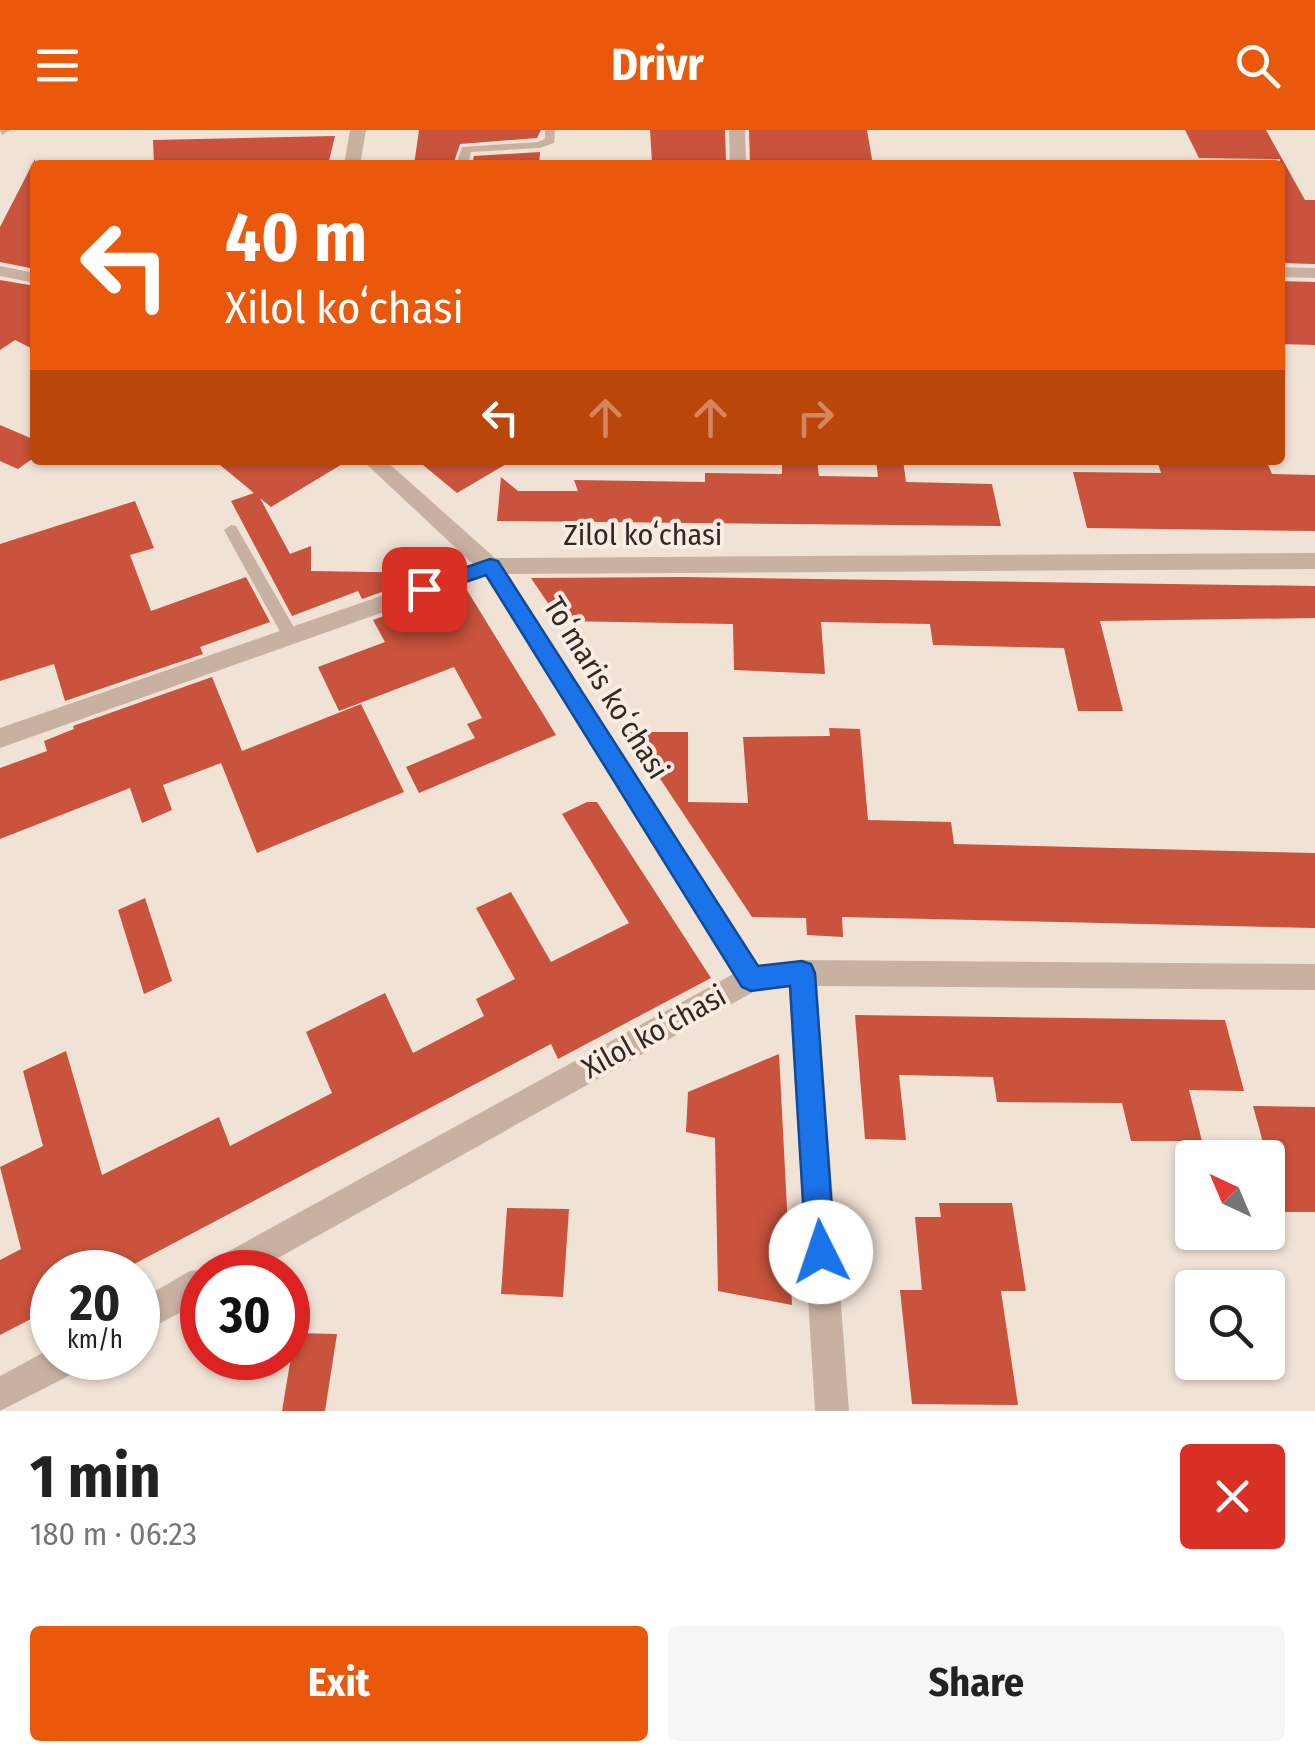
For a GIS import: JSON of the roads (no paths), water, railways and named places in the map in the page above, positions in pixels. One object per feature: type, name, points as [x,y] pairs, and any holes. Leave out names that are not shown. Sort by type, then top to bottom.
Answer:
[{"type":"street","points":[[353,160],[358,130]]},
{"type":"street","points":[[737,130],[738,160]]},
{"type":"street","points":[[0,272],[30,277]]},
{"type":"street","points":[[1285,272],[1315,273]]},
{"type":"street","name":"Toʻmaris koʻchasi","points":[[378,465],[490,566],[751,979]]},
{"type":"street","name":"Zilol koʻchasi","points":[[0,738],[490,566],[1315,560]]},
{"type":"street","points":[[802,973],[832,1411]]},
{"type":"street","name":"Xilol koʻchasi","points":[[262,1250],[751,979],[802,973],[1315,977]]},
{"type":"street","points":[[0,1396],[30,1379]]},
{"type":"lane","points":[[463,160],[466,149],[540,145],[550,141],[550,130]]},
{"type":"lane","points":[[231,530],[290,635]]}]
